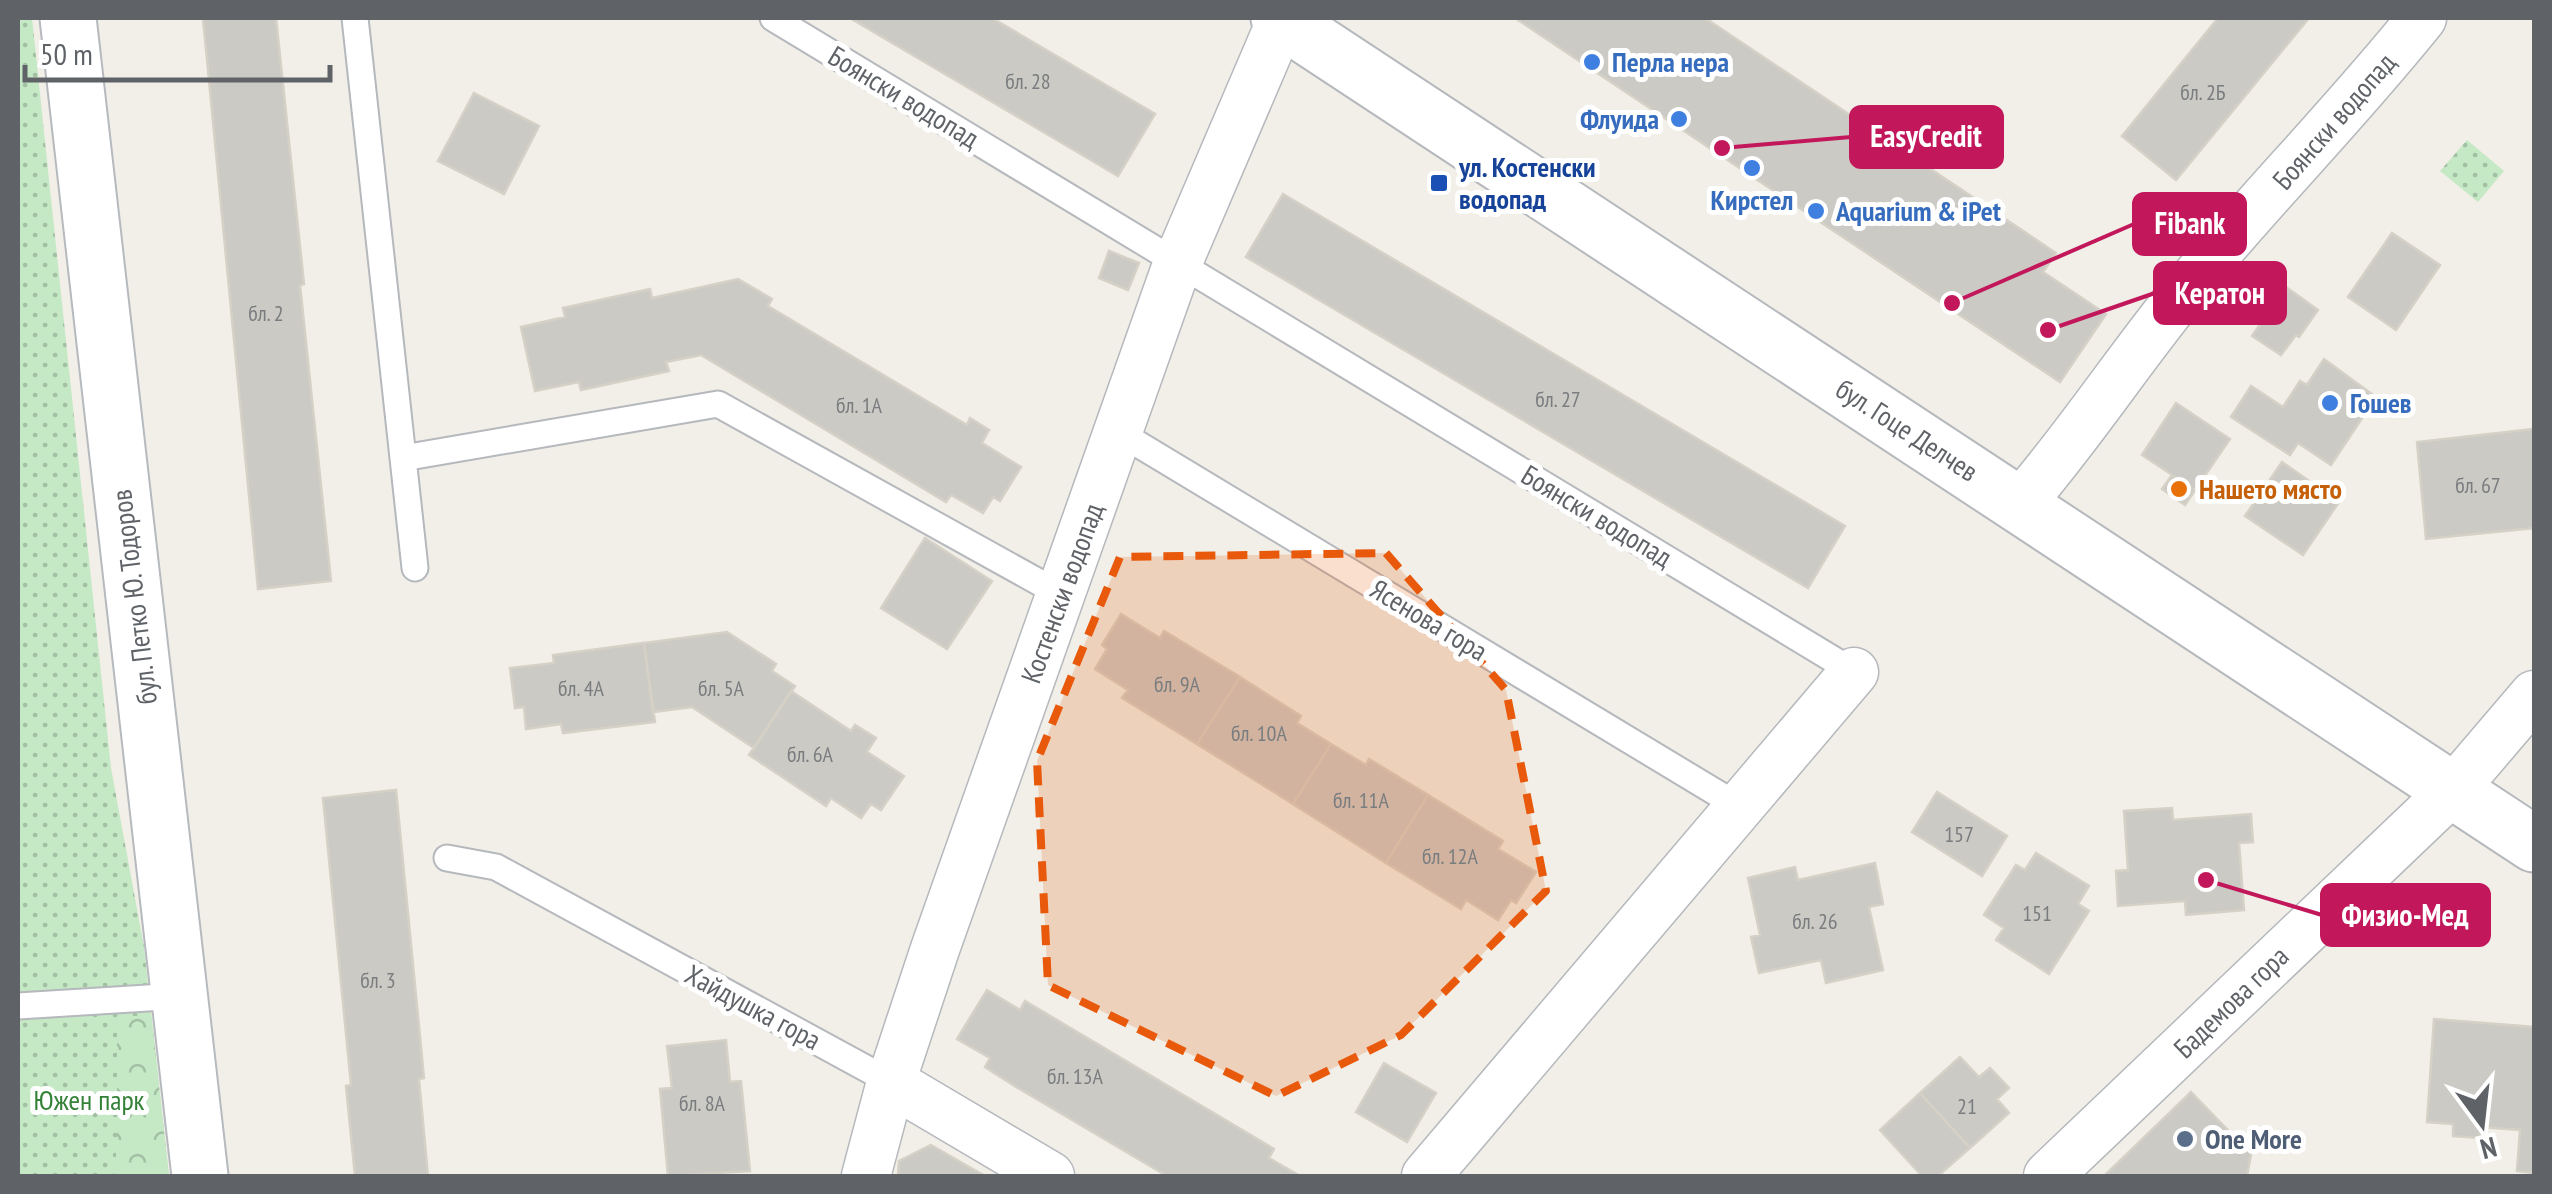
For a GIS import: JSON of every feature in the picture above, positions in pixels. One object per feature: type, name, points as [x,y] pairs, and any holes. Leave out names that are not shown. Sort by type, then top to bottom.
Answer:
[{"type":"street","name":"бул. Петко Ю. Тодоров","points":[[68,18],[200,1176]]},
{"type":"street","name":"Костенски водопад","points":[[866,1176],[892,1082],[1178,262],[1281,18]]},
{"type":"street","name":"бул. Гоце Делчев","points":[[1281,18],[2534,844]]},
{"type":"street","name":"Боянски водопад","points":[[2020,504],[2059,459],[2190,283],[2422,18]]},
{"type":"street","name":"Боянски водопад","points":[[1426,1176],[1854,672]]},
{"type":"street","name":"Бадемова гора","points":[[2048,1176],[2454,790],[2534,696]]},
{"type":"street","name":"Хайдушка гора","points":[[892,1082],[1050,1176]]},
{"type":"lane","points":[[354,18],[415,568]]},
{"type":"lane","name":"Боянски водопад","points":[[773,18],[1854,672]]},
{"type":"lane","points":[[403,458],[718,404],[1062,596]]},
{"type":"lane","name":"Ясенова гора","points":[[1118,432],[1740,807]]},
{"type":"lane","name":"Хайдушка гора","points":[[447,858],[496,868],[892,1082]]},
{"type":"lane","points":[[18,1006],[180,996]]},
{"type":"highlighted area","points":[[1386,553],[1506,690],[1546,891],[1401,1035],[1276,1096],[1048,985],[1037,761],[1120,557]]},
{"type":"green space","name":"Южен парк","points":[[18,18],[32,18],[111,768],[144,947],[169,1176],[18,1176]]},
{"type":"green space","points":[[2467,140],[2504,171],[2478,202],[2440,171]]},
{"type":"green space","points":[[151,1015],[169,1176],[114,1176],[117,1017]]},
{"type":"building","points":[[203,18],[276,18],[331,581],[258,589]]},
{"type":"building","points":[[850,18],[992,18],[1155,114],[1118,176]]},
{"type":"building","points":[[1515,18],[1705,18],[2056,253],[2043,272],[2106,314],[2060,382]]},
{"type":"building","points":[[2218,18],[2309,18],[2176,180],[2122,136]]},
{"type":"building","points":[[474,93],[539,126],[504,194],[438,161]]},
{"type":"building","points":[[1283,194],[1845,526],[1808,588],[1246,257]]},
{"type":"building","points":[[2392,233],[2440,265],[2396,330],[2348,297]]},
{"type":"building","points":[[1109,251],[1139,263],[1128,290],[1099,278]]},
{"type":"building","points":[[738,279],[772,299],[768,306],[967,425],[970,418],[989,430],[982,443],[1021,467],[1000,501],[993,497],[983,513],[951,495],[946,502],[701,355],[666,362],[669,371],[581,390],[579,382],[535,391],[521,327],[565,317],[563,308],[650,289],[652,298]]},
{"type":"building","points":[[2286,287],[2318,310],[2281,355],[2252,336]]},
{"type":"building","points":[[2324,359],[2376,397],[2331,465],[2298,443],[2290,455],[2231,417],[2251,386],[2283,407],[2300,381],[2307,385]]},
{"type":"building","points":[[2176,403],[2230,439],[2195,490],[2142,455]]},
{"type":"building","points":[[2534,429],[2534,528],[2426,539],[2417,442]]},
{"type":"building","points":[[2282,462],[2339,502],[2303,555],[2245,516]]},
{"type":"building","points":[[2172,475],[2195,490],[2185,505],[2162,489]]},
{"type":"building","points":[[925,538],[992,581],[947,649],[881,608]]},
{"type":"building","points":[[1121,614],[1160,638],[1164,631],[1240,677],[1197,744],[1122,698],[1128,690],[1095,669],[1107,649],[1102,645]]},
{"type":"building","points":[[727,632],[776,664],[772,671],[795,686],[754,748],[692,707],[653,712],[644,643]]},
{"type":"building","points":[[644,643],[655,722],[563,733],[561,724],[526,729],[524,707],[515,708],[510,668],[554,663],[553,655]]},
{"type":"building","points":[[1240,677],[1301,716],[1297,723],[1331,744],[1293,804],[1197,744]]},
{"type":"building","points":[[791,691],[851,731],[855,725],[876,738],[867,752],[904,776],[881,810],[871,804],[861,818],[831,798],[826,806],[749,755]]},
{"type":"building","points":[[1331,744],[1366,765],[1369,759],[1428,795],[1386,863],[1293,804]]},
{"type":"building","points":[[396,790],[424,1078],[419,1079],[428,1176],[355,1176],[346,1086],[351,1085],[323,798]]},
{"type":"building","points":[[1937,792],[2007,836],[1982,876],[1912,832]]},
{"type":"building","points":[[1428,795],[1503,841],[1498,849],[1536,872],[1516,903],[1511,900],[1498,920],[1466,900],[1461,909],[1386,863]]},
{"type":"building","points":[[2172,808],[2173,820],[2251,814],[2253,842],[2239,843],[2244,910],[2186,915],[2185,901],[2118,906],[2116,871],[2128,870],[2124,811]]},
{"type":"building","points":[[2036,853],[2089,886],[2078,904],[2089,911],[2049,974],[1996,940],[2004,928],[1984,915],[2016,865],[2025,870]]},
{"type":"building","points":[[1875,863],[1883,904],[1869,907],[1883,970],[1826,983],[1821,960],[1759,973],[1751,937],[1760,935],[1748,878],[1795,867],[1798,880]]},
{"type":"building","points":[[987,990],[1020,1010],[1025,1001],[1274,1149],[1269,1158],[1300,1176],[1167,1176],[1013,1085],[985,1067],[990,1058],[957,1039]]},
{"type":"building","points":[[2434,1019],[2534,1027],[2534,1173],[2517,1171],[2520,1130],[2481,1127],[2480,1138],[2453,1136],[2453,1124],[2427,1122]]},
{"type":"building","points":[[726,1040],[730,1082],[741,1081],[750,1171],[668,1176],[660,1089],[672,1088],[667,1046]]},
{"type":"building","points":[[1960,1057],[1979,1077],[1990,1068],[2009,1088],[1997,1099],[2009,1113],[1970,1148],[1920,1093]]},
{"type":"building","points":[[1384,1063],[1436,1093],[1407,1142],[1356,1112]]},
{"type":"building","points":[[2191,1092],[2251,1154],[2247,1176],[2104,1176]]},
{"type":"building","points":[[1920,1093],[1970,1148],[1938,1176],[1922,1176],[1880,1130]]},
{"type":"building","points":[[931,1145],[985,1176],[898,1176],[899,1161]]},
{"type":"place","name":"Перла нера","points":[[1592,62]]},
{"type":"place","name":"Флуида","points":[[1679,119]]},
{"type":"place","name":"EasyCredit","points":[[1722,148]]},
{"type":"place","name":"Кирстел","points":[[1752,168]]},
{"type":"place","name":"ул. Костенски водопад","points":[[1439,183]]},
{"type":"place","name":"Aquarium & iPet","points":[[1816,211]]},
{"type":"place","name":"Fibank","points":[[1952,303]]},
{"type":"place","name":"Кератон","points":[[2048,330]]},
{"type":"place","name":"Гошев","points":[[2330,403]]},
{"type":"place","name":"Нашето място","points":[[2179,489]]},
{"type":"place","name":"Физио-Мед","points":[[2206,880]]},
{"type":"place","name":"One More","points":[[2185,1139]]}]
